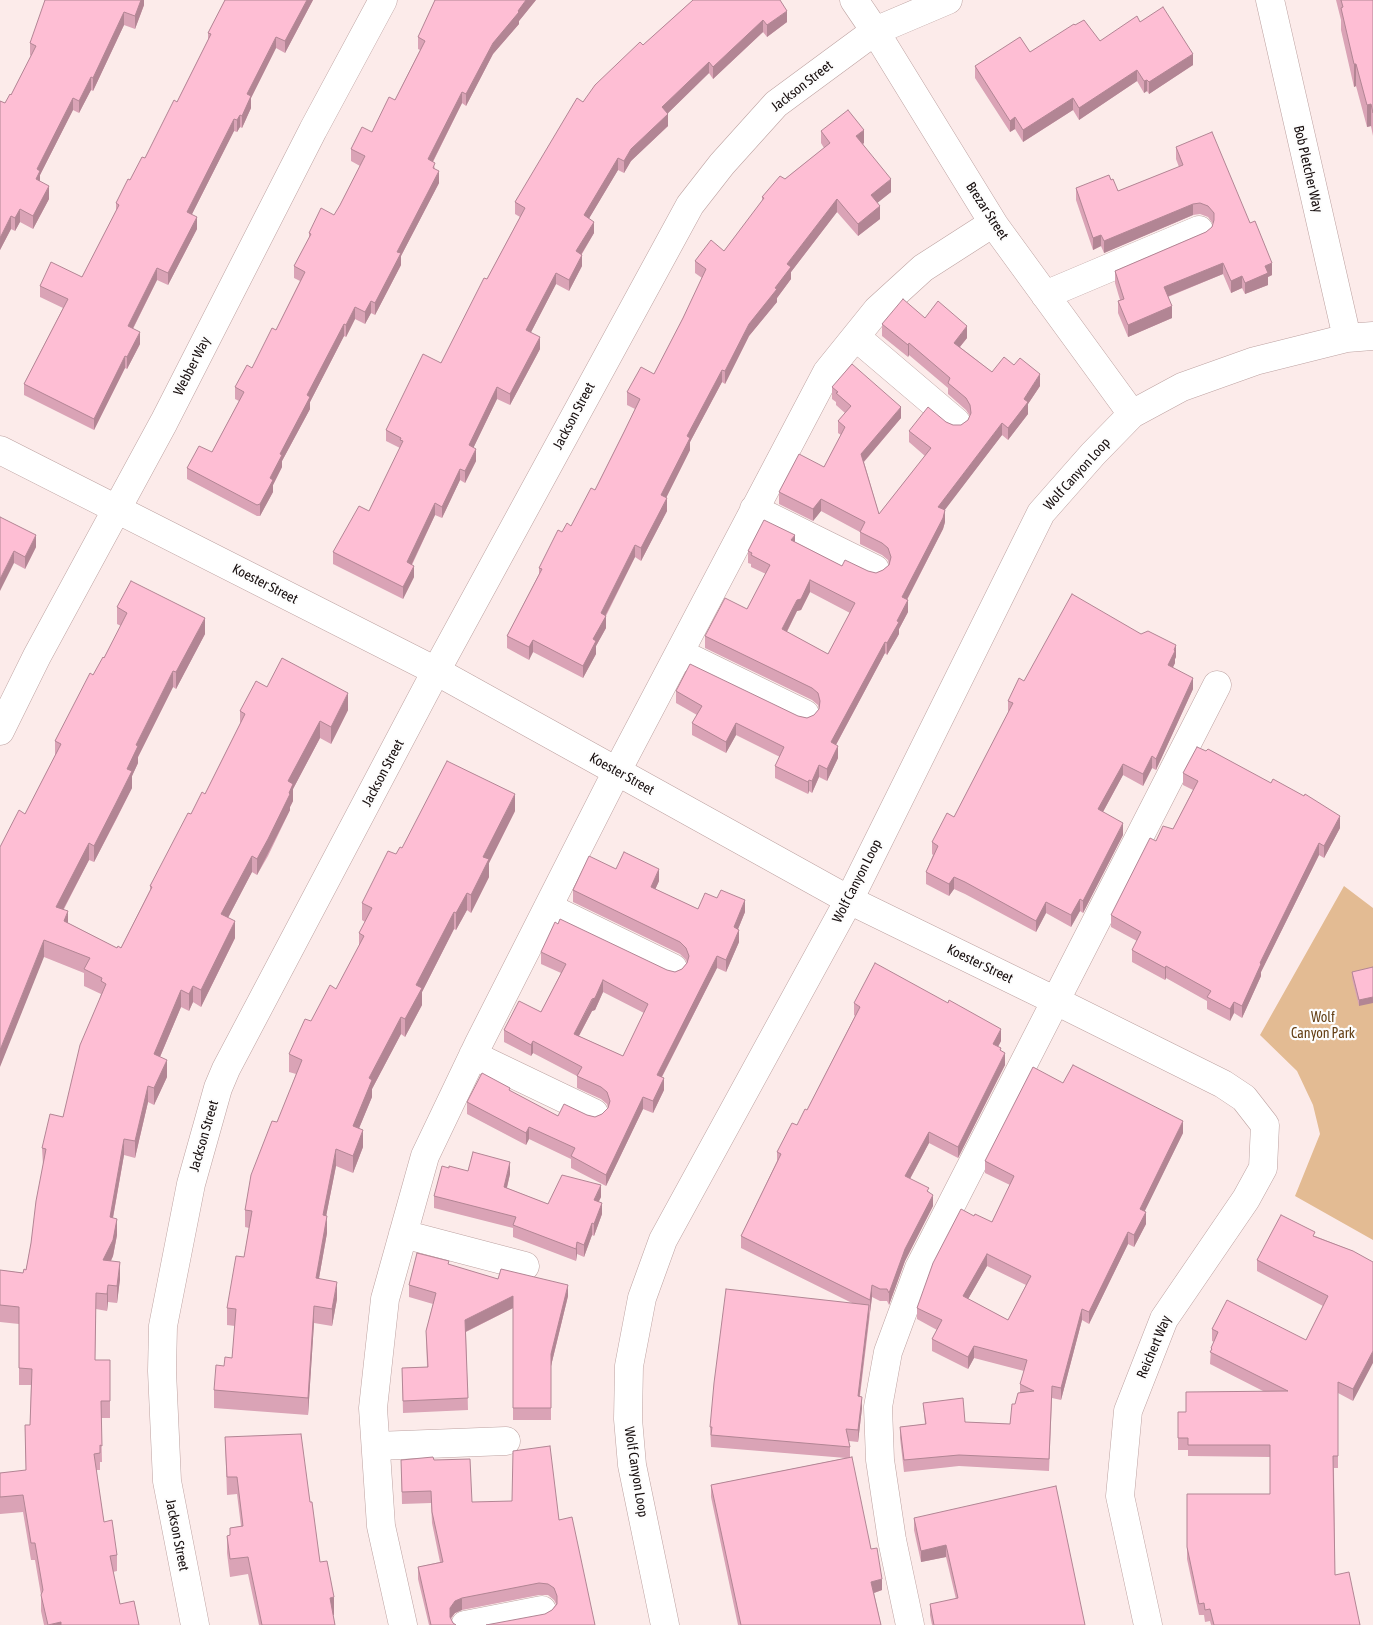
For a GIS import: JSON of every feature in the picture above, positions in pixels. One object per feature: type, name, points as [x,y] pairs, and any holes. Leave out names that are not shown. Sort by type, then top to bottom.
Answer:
[{"type":"street","name":"Webber Way","points":[[0,731],[37,656],[164,422],[313,130],[383,0]]},
{"type":"street","name":"Brezar Street","points":[[854,0],[993,223],[1132,414]]},
{"type":"street","name":"Jackson Street","points":[[195,1625],[167,1481],[162,1371],[163,1326],[191,1184],[218,1088],[226,1069],[436,672],[690,205],[722,164],[776,104],[875,31],[948,0]]},
{"type":"street","name":"Bob Pletcher Way","points":[[1270,0],[1360,337]]},
{"type":"street","points":[[403,1625],[381,1526],[373,1408],[385,1299],[425,1156],[473,1055],[617,771],[827,372],[877,310],[923,268],[993,223]]},
{"type":"street","points":[[1045,296],[1199,230]]},
{"type":"street","points":[[856,337],[956,422]]},
{"type":"street","name":"Wolf Canyon Loop","points":[[665,1625],[632,1465],[628,1418],[628,1366],[642,1298],[663,1240],[849,900],[1041,513],[1093,454],[1132,414],[1182,388],[1255,361],[1360,337]]},
{"type":"street","name":"Koester Street","points":[[0,450],[436,672],[849,900],[1223,1084],[1244,1098]]},
{"type":"street","points":[[754,509],[875,569]]},
{"type":"street","points":[[680,652],[805,714]]},
{"type":"street","points":[[910,1625],[892,1540],[880,1460],[878,1407],[888,1352],[919,1268],[1217,685]]},
{"type":"street","points":[[548,907],[673,968]]},
{"type":"street","points":[[473,1055],[594,1113]]},
{"type":"street","name":"Reichert Way","points":[[1148,1625],[1120,1496],[1128,1411],[1164,1319],[1246,1199],[1263,1168],[1265,1125],[1244,1098]]},
{"type":"street","points":[[403,1234],[525,1266]]},
{"type":"street","points":[[376,1446],[506,1441]]},
{"type":"street","points":[[465,1625],[542,1610]]},
{"type":"green space","name":"Wolf Canyon Park","points":[[1344,886],[1373,908],[1373,1240],[1295,1196],[1320,1134],[1313,1105],[1297,1071],[1260,1035]]},
{"type":"building","points":[[45,0],[141,0],[135,16],[124,12],[93,78],[91,77],[79,101],[73,98],[37,169],[40,171],[36,179],[49,186],[33,216],[20,209],[15,218],[11,216],[0,238],[0,101],[5,103],[11,95],[36,46],[30,43]]},
{"type":"building","points":[[225,0],[307,0],[285,41],[276,37],[247,94],[251,96],[242,116],[240,115],[237,120],[234,119],[187,212],[197,217],[168,273],[157,268],[128,326],[140,332],[127,357],[125,356],[94,419],[24,384],[68,299],[40,286],[51,262],[82,277],[119,205],[116,203],[128,179],[130,180],[142,157],[145,158],[174,100],[177,102],[211,34],[208,33]]},
{"type":"building","points":[[435,0],[526,0],[519,12],[493,43],[466,94],[462,92],[428,159],[435,163],[433,168],[439,171],[397,252],[401,253],[375,303],[371,301],[365,312],[355,307],[346,325],[344,324],[307,395],[310,397],[280,454],[282,455],[270,478],[273,480],[260,504],[257,505],[187,468],[199,446],[212,452],[244,392],[235,387],[247,365],[252,368],[272,328],[276,330],[305,272],[294,266],[311,234],[309,233],[321,208],[334,215],[340,205],[365,156],[351,149],[362,127],[372,132],[389,97],[395,100],[425,41],[418,37]]},
{"type":"building","points":[[693,0],[780,0],[787,11],[767,25],[763,20],[713,67],[709,62],[662,107],[668,114],[631,149],[624,161],[618,158],[584,215],[594,222],[576,251],[582,255],[569,280],[556,273],[526,330],[540,337],[510,394],[497,387],[469,445],[476,449],[465,471],[460,469],[442,507],[435,503],[407,562],[414,566],[403,587],[333,552],[359,506],[369,511],[403,441],[386,430],[423,354],[441,363],[484,278],[487,279],[525,208],[515,202],[577,98],[583,102],[595,85],[640,42],[643,45]]},
{"type":"building","points":[[1341,0],[1373,0],[1373,113],[1371,104],[1367,105],[1356,64],[1354,64],[1341,8],[1343,7]]},
{"type":"building","points":[[1163,7],[1193,54],[1149,82],[1147,80],[1144,81],[1137,70],[1079,108],[1073,98],[1023,130],[1015,117],[1010,121],[975,66],[1020,37],[1030,52],[1074,24],[1084,20],[1100,41],[1137,16],[1140,22]]},
{"type":"building","points":[[848,110],[864,130],[856,136],[891,179],[871,195],[880,206],[858,224],[837,199],[787,264],[791,267],[775,288],[777,289],[749,324],[725,371],[722,370],[687,436],[690,438],[661,495],[667,498],[641,548],[635,545],[601,613],[606,616],[593,639],[596,641],[583,666],[533,640],[529,647],[507,636],[542,569],[539,568],[558,530],[562,532],[567,523],[571,526],[591,488],[595,490],[624,432],[640,399],[627,392],[641,367],[654,374],[683,318],[706,269],[695,261],[711,240],[724,251],[764,198],[762,197],[780,176],[785,179],[830,143],[821,131]]},
{"type":"building","points":[[1212,132],[1250,223],[1255,221],[1272,263],[1265,266],[1268,273],[1245,283],[1242,276],[1231,281],[1223,263],[1164,287],[1172,306],[1128,325],[1118,301],[1124,299],[1115,271],[1206,232],[1212,227],[1214,213],[1208,206],[1200,203],[1193,204],[1104,241],[1101,235],[1093,238],[1076,188],[1109,175],[1111,180],[1113,179],[1118,191],[1183,165],[1176,147]]},
{"type":"building","points":[[903,299],[925,318],[938,301],[967,326],[954,343],[992,372],[1004,357],[1014,365],[1020,358],[1040,374],[1024,399],[1028,402],[1008,428],[1002,423],[938,507],[945,510],[943,518],[902,597],[908,600],[897,621],[899,622],[887,643],[885,642],[831,742],[838,746],[827,769],[819,765],[812,781],[809,780],[808,782],[775,766],[784,747],[736,723],[726,742],[692,723],[702,706],[676,691],[690,664],[798,716],[807,718],[814,715],[819,709],[818,693],[812,688],[705,636],[725,598],[747,609],[770,565],[751,555],[752,553],[748,551],[764,520],[795,535],[791,540],[842,566],[845,560],[876,573],[889,565],[891,557],[888,548],[860,532],[865,522],[821,499],[813,509],[779,492],[799,454],[824,467],[845,427],[838,421],[851,406],[832,387],[852,364],[901,407],[861,454],[879,514],[931,448],[909,431],[928,407],[946,422],[953,425],[961,425],[968,420],[971,413],[970,405],[966,398],[948,383],[950,378],[909,343],[908,345],[882,324]],"holes":[[[810,580],[855,603],[828,654],[782,629],[797,600],[801,599]]]},
{"type":"building","points":[[0,517],[36,535],[25,557],[14,551],[0,579]]},
{"type":"building","points":[[131,581],[205,618],[176,672],[173,671],[136,745],[138,746],[127,769],[132,771],[94,846],[89,843],[56,907],[68,911],[64,921],[117,948],[118,946],[121,948],[152,887],[150,886],[188,813],[191,814],[202,792],[205,794],[245,714],[240,711],[256,681],[267,687],[282,658],[348,693],[331,727],[320,721],[288,781],[293,784],[290,794],[268,839],[257,859],[252,856],[221,914],[235,921],[201,990],[193,986],[189,994],[181,990],[154,1054],[167,1060],[154,1088],[148,1086],[135,1141],[124,1139],[110,1217],[117,1219],[113,1240],[103,1260],[120,1262],[117,1286],[108,1285],[107,1294],[96,1293],[95,1360],[110,1360],[110,1401],[101,1401],[102,1446],[100,1445],[100,1453],[94,1454],[104,1522],[112,1520],[117,1555],[110,1556],[120,1604],[134,1601],[139,1625],[61,1625],[61,1622],[48,1625],[41,1595],[43,1590],[35,1543],[31,1543],[23,1495],[0,1497],[0,1473],[26,1470],[25,1425],[30,1425],[32,1369],[19,1368],[19,1307],[0,1305],[0,1270],[23,1273],[24,1269],[26,1270],[46,1149],[42,1148],[50,1114],[63,1117],[80,1045],[106,984],[101,981],[102,978],[84,969],[90,958],[44,940],[0,1050],[0,847],[19,810],[25,814],[61,744],[55,741],[90,673],[93,675],[104,658],[127,613],[117,607]]},
{"type":"building","points":[[1072,594],[1141,634],[1148,631],[1176,645],[1168,665],[1193,678],[1156,759],[1152,756],[1143,774],[1123,764],[1098,809],[1123,823],[1083,901],[1080,899],[1071,915],[1046,902],[1036,921],[954,877],[949,884],[926,872],[938,846],[932,842],[947,813],[954,817],[1013,703],[1008,701],[1019,678],[1024,681]]},
{"type":"building","points":[[1197,747],[1206,751],[1208,749],[1271,783],[1273,779],[1304,796],[1305,794],[1340,816],[1324,846],[1319,843],[1260,963],[1242,1006],[1234,1002],[1230,1009],[1207,997],[1211,991],[1132,950],[1141,932],[1111,915],[1150,838],[1156,841],[1163,826],[1173,829],[1198,781],[1183,773]]},
{"type":"building","points":[[447,761],[515,794],[483,857],[489,859],[471,895],[467,893],[456,913],[454,912],[416,985],[422,988],[405,1019],[401,1017],[369,1078],[372,1080],[353,1126],[363,1130],[353,1156],[336,1149],[323,1215],[327,1216],[316,1278],[337,1282],[332,1309],[314,1306],[308,1398],[214,1390],[216,1365],[224,1366],[225,1357],[232,1358],[236,1309],[227,1308],[236,1256],[244,1257],[252,1211],[245,1210],[251,1175],[272,1121],[277,1122],[302,1060],[289,1054],[305,1019],[311,1021],[330,985],[336,989],[364,936],[359,933],[372,908],[362,903],[388,851],[396,854],[400,847],[402,848]]},
{"type":"building","points":[[624,852],[659,869],[651,887],[698,909],[705,893],[717,898],[721,890],[745,900],[734,927],[739,930],[726,960],[717,956],[657,1075],[664,1078],[653,1101],[643,1097],[606,1175],[571,1156],[575,1148],[529,1127],[526,1133],[467,1102],[482,1073],[510,1088],[509,1090],[558,1116],[564,1104],[595,1117],[602,1114],[608,1108],[610,1101],[607,1092],[601,1087],[577,1076],[582,1067],[533,1041],[531,1045],[504,1030],[519,1001],[541,1012],[566,964],[541,952],[555,922],[558,924],[560,919],[667,970],[675,972],[682,969],[687,963],[689,956],[686,948],[680,942],[573,890],[589,856],[616,869]],"holes":[[[603,980],[648,1004],[623,1056],[574,1034]]]},
{"type":"building","points":[[875,963],[948,1003],[949,1000],[1001,1029],[993,1044],[1001,1048],[1000,1050],[1005,1053],[958,1147],[929,1132],[905,1176],[929,1188],[927,1191],[933,1195],[905,1249],[889,1293],[887,1289],[880,1289],[872,1285],[870,1300],[741,1236],[781,1154],[777,1152],[792,1123],[797,1125],[805,1109],[807,1110],[860,1007],[854,1003]]},
{"type":"building","points":[[1373,967],[1373,997],[1359,1000],[1352,972]]},
{"type":"building","points":[[1073,1065],[1183,1121],[1140,1209],[1146,1212],[1134,1235],[1128,1232],[1089,1312],[1082,1309],[1061,1388],[1052,1386],[1049,1459],[959,1455],[904,1460],[900,1427],[926,1424],[923,1403],[963,1398],[965,1422],[1010,1424],[1012,1404],[1015,1404],[1018,1393],[1034,1391],[1020,1384],[1027,1360],[974,1346],[968,1357],[932,1339],[942,1320],[917,1308],[933,1263],[961,1209],[992,1222],[1014,1176],[985,1161],[1033,1067],[1063,1083]],"holes":[[[987,1254],[1031,1276],[1008,1320],[963,1296]]]},
{"type":"building","points":[[473,1152],[510,1162],[504,1187],[548,1204],[562,1175],[601,1185],[594,1200],[602,1203],[584,1245],[577,1242],[576,1249],[513,1225],[516,1217],[434,1196],[442,1166],[468,1171]]},
{"type":"building","points":[[1281,1215],[1315,1232],[1313,1236],[1353,1251],[1373,1262],[1373,1351],[1353,1389],[1338,1382],[1338,1456],[1333,1456],[1335,1575],[1349,1572],[1360,1625],[1214,1625],[1210,1609],[1205,1610],[1204,1603],[1199,1604],[1187,1547],[1187,1494],[1270,1494],[1270,1445],[1188,1445],[1188,1438],[1178,1438],[1178,1412],[1186,1412],[1186,1392],[1288,1391],[1210,1352],[1218,1332],[1212,1329],[1227,1300],[1306,1340],[1328,1296],[1257,1260]]},
{"type":"building","points":[[417,1253],[449,1261],[448,1264],[498,1279],[501,1269],[568,1285],[551,1354],[551,1408],[513,1408],[513,1296],[465,1320],[468,1398],[403,1401],[402,1368],[428,1367],[426,1331],[436,1293],[409,1285]]},
{"type":"building","points":[[726,1289],[869,1305],[858,1396],[862,1397],[858,1430],[846,1429],[850,1447],[711,1435],[714,1383]]},
{"type":"building","points":[[301,1434],[320,1562],[327,1561],[334,1597],[330,1598],[335,1625],[262,1625],[248,1557],[230,1559],[227,1536],[230,1535],[230,1528],[243,1526],[237,1477],[227,1477],[225,1437]]},
{"type":"building","points":[[550,1446],[559,1520],[572,1517],[595,1625],[486,1625],[545,1614],[552,1610],[557,1604],[554,1588],[548,1584],[539,1583],[462,1598],[455,1601],[450,1608],[450,1617],[456,1625],[431,1625],[418,1567],[443,1562],[432,1512],[431,1491],[402,1492],[401,1460],[433,1457],[434,1460],[470,1459],[472,1502],[512,1501],[513,1451]]},
{"type":"building","points":[[852,1457],[871,1549],[877,1548],[882,1579],[871,1582],[881,1625],[741,1625],[711,1485]]},
{"type":"building","points":[[1056,1486],[1085,1625],[934,1625],[930,1604],[958,1598],[946,1545],[921,1551],[914,1518]]}]
